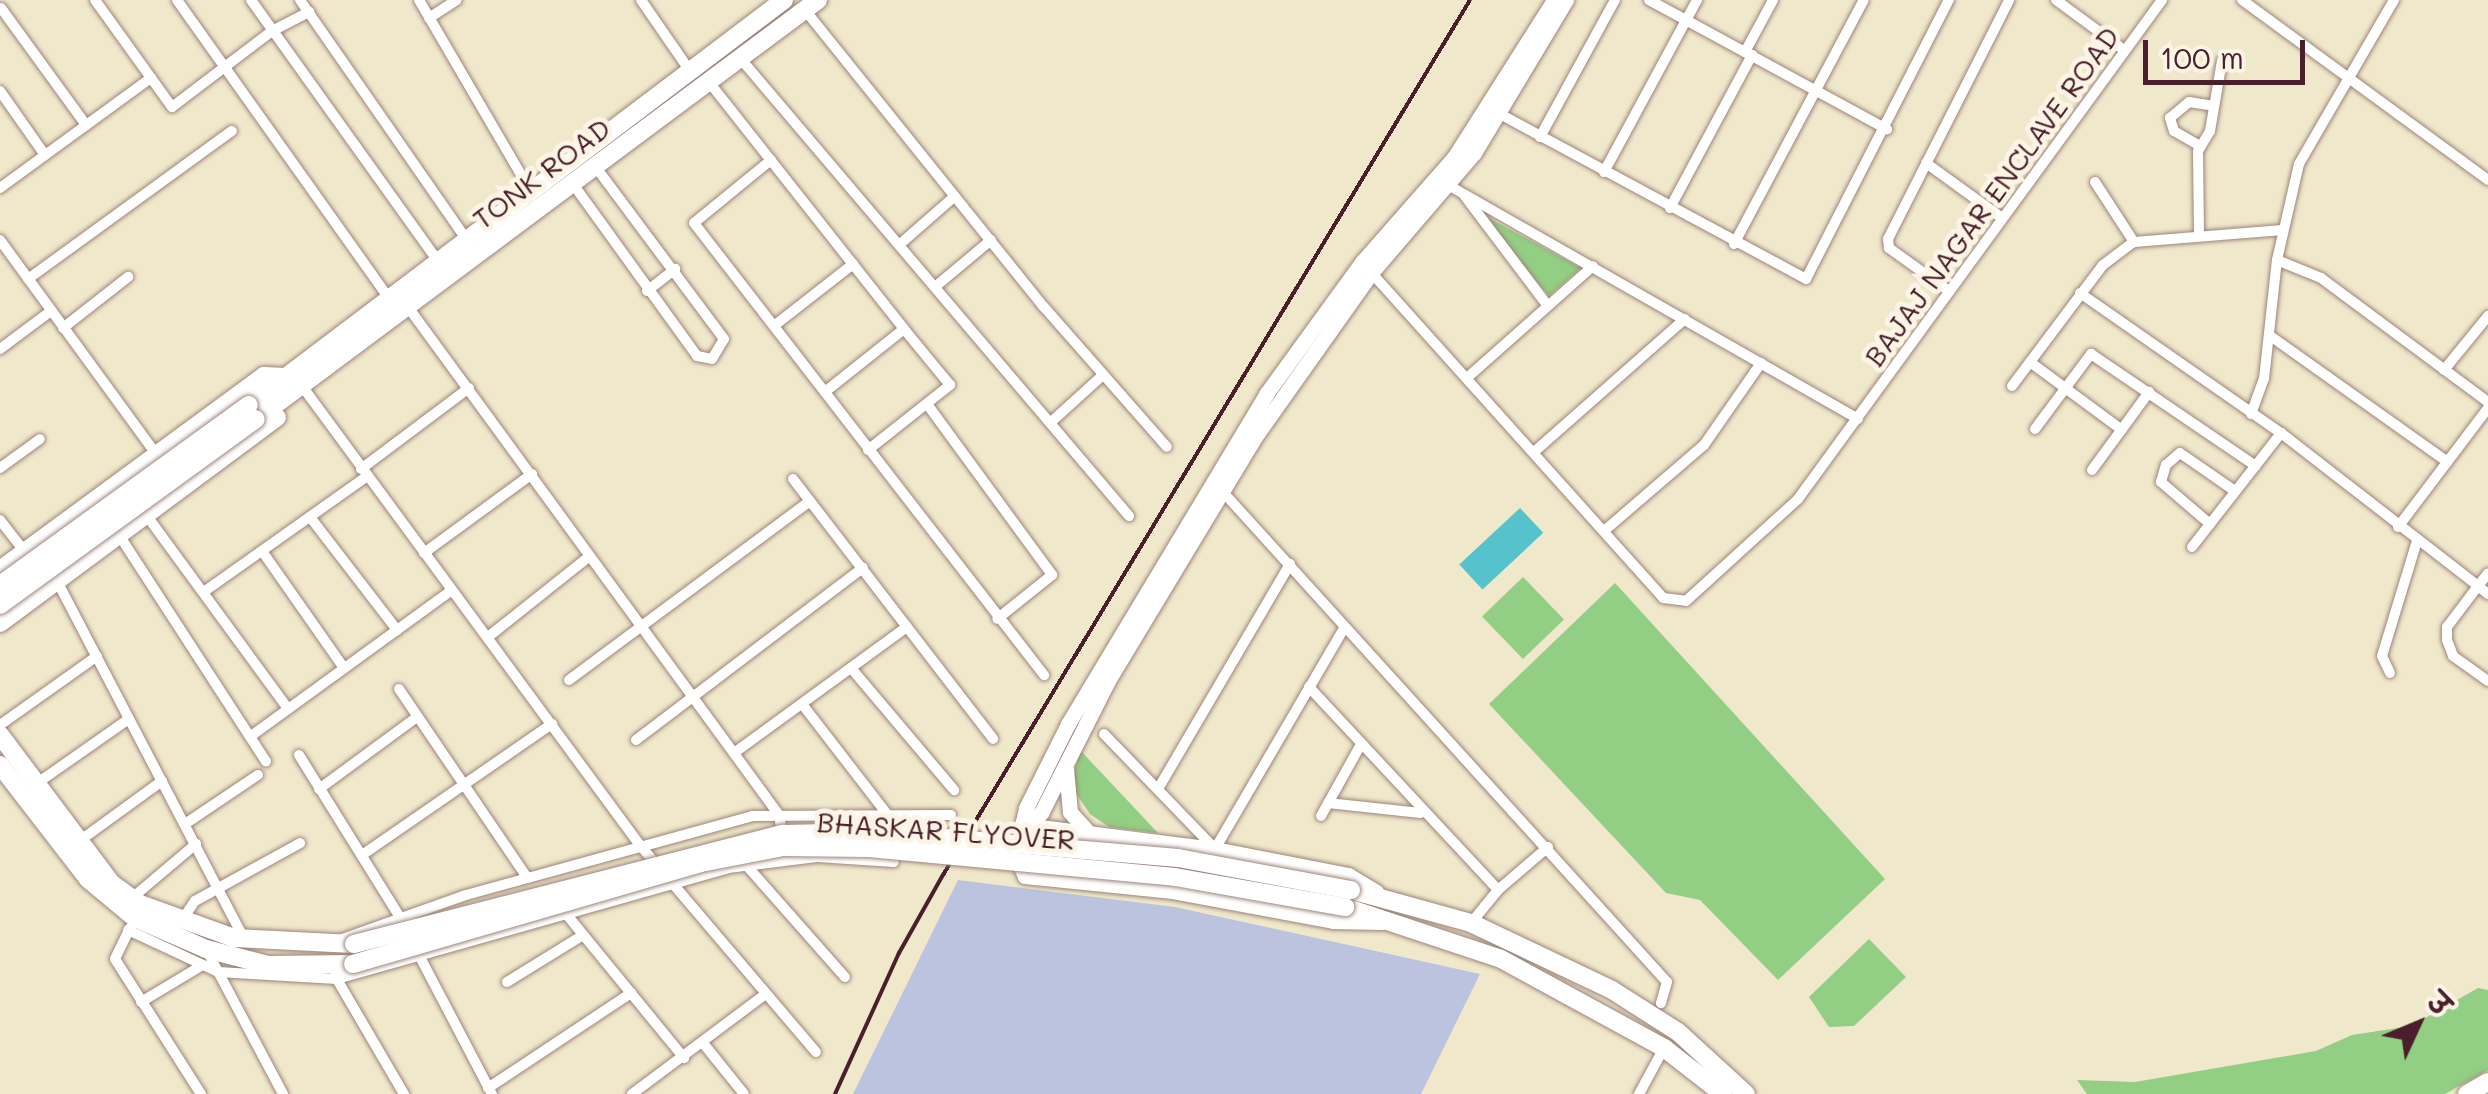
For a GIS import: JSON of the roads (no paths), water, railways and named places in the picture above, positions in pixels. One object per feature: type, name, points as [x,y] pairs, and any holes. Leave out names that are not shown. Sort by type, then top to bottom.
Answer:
[{"type":"main road","name":"TONK ROAD","points":[[294,384],[389,298],[784,0]]},
{"type":"main road","name":"TONK ROAD","points":[[294,384],[408,306],[812,5]]},
{"type":"main road","points":[[0,570],[264,376],[294,384]]},
{"type":"main road","points":[[0,585],[294,384]]},
{"type":"main road","points":[[0,623],[290,406],[294,384]]},
{"type":"main road","points":[[0,605],[253,412]]},
{"type":"main road","points":[[69,520],[94,553]]},
{"type":"main road","points":[[0,735],[110,884],[182,922],[333,964]]},
{"type":"main road","points":[[0,764],[88,880],[132,924],[204,957],[268,964],[333,964]]},
{"type":"main road","name":"BHASKAR FLYOVER","points":[[333,964],[354,944],[701,850],[783,834],[874,832],[1178,858],[1348,898],[1388,918],[1501,959],[1736,1092]]},
{"type":"main road","name":"BHASKAR FLYOVER","points":[[333,964],[353,964],[701,862],[783,847],[869,848],[1348,898],[1384,898],[1471,923],[1612,990],[1678,1032],[1736,1092]]},
{"type":"main road","points":[[2467,1094],[2488,1082]]},
{"type":"street","points":[[11,0],[0,8],[86,125]]},
{"type":"street","points":[[95,0],[172,107],[272,31],[308,12]]},
{"type":"street","points":[[176,0],[389,298]]},
{"type":"street","points":[[250,0],[438,261]]},
{"type":"street","points":[[300,0],[466,239]]},
{"type":"street","points":[[418,0],[540,208]]},
{"type":"street","points":[[429,18],[457,0]]},
{"type":"street","points":[[641,0],[690,70]]},
{"type":"street","points":[[1388,918],[1378,924],[1333,921],[1172,891],[1025,876],[1015,856],[1024,825],[1068,724],[1203,495],[1367,267],[1455,156],[1554,0]]},
{"type":"street","points":[[1024,825],[1041,812],[1066,760],[1222,492],[1367,267],[1454,188],[1566,0]]},
{"type":"street","points":[[1540,137],[1614,0]]},
{"type":"street","points":[[1649,0],[1887,129]]},
{"type":"street","points":[[1604,172],[1697,0]]},
{"type":"street","points":[[1670,208],[1773,0]]},
{"type":"street","points":[[1734,244],[1864,0]]},
{"type":"street","points":[[1498,114],[1798,279],[1810,276],[1949,0]]},
{"type":"street","points":[[1949,292],[1888,244],[2009,0]]},
{"type":"street","points":[[2056,0],[2124,50]]},
{"type":"street","name":"BAJAJ NAGAR ENCLAVE ROAD","points":[[1367,267],[1663,598],[1686,602],[1783,514],[1858,419],[2162,0]]},
{"type":"street","points":[[2242,0],[2485,178],[2488,164]]},
{"type":"street","points":[[2251,414],[2264,379],[2276,260],[2299,164],[2394,0]]},
{"type":"street","points":[[812,5],[990,240],[1167,447]]},
{"type":"street","points":[[740,58],[1129,516]]},
{"type":"street","points":[[2198,234],[2200,146],[2214,106],[2222,61]]},
{"type":"street","points":[[0,188],[151,78]]},
{"type":"street","points":[[709,82],[950,386],[868,450]]},
{"type":"street","points":[[0,91],[45,155]]},
{"type":"street","points":[[2200,146],[2174,131],[2170,118],[2189,102],[2214,106]]},
{"type":"street","points":[[28,279],[232,131]]},
{"type":"street","points":[[771,160],[694,223],[1044,675]]},
{"type":"street","points":[[1926,163],[2002,218]]},
{"type":"street","points":[[573,184],[646,291],[697,356],[712,360],[724,340],[596,166]]},
{"type":"street","points":[[2095,182],[2134,242]]},
{"type":"street","points":[[1454,188],[1858,419]]},
{"type":"street","points":[[1454,188],[1548,306]]},
{"type":"street","points":[[898,245],[955,196]]},
{"type":"street","points":[[2012,386],[2080,293],[2134,242],[2283,230]]},
{"type":"street","points":[[934,287],[990,240]]},
{"type":"street","points":[[1,245],[157,455]]},
{"type":"street","points":[[2276,260],[2322,278],[2488,405],[2398,526]]},
{"type":"street","points":[[774,325],[853,264]]},
{"type":"street","points":[[1468,377],[1593,266]]},
{"type":"street","points":[[646,291],[675,269]]},
{"type":"street","points":[[63,328],[128,277]]},
{"type":"street","points":[[2080,293],[2281,433],[2483,590]]},
{"type":"street","points":[[408,306],[779,815],[785,861]]},
{"type":"street","points":[[0,349],[51,311]]},
{"type":"street","points":[[2444,370],[2488,316]]},
{"type":"street","points":[[1534,452],[1685,319]]},
{"type":"street","points":[[826,390],[904,329]]},
{"type":"street","points":[[2269,335],[2448,462]]},
{"type":"street","points":[[2035,429],[2090,354],[2256,466]]},
{"type":"street","points":[[2030,362],[2122,430]]},
{"type":"street","points":[[1604,531],[1704,445],[1761,363]]},
{"type":"street","points":[[1050,423],[1103,375]]},
{"type":"street","points":[[294,384],[488,636],[639,844],[762,996],[816,1052]]},
{"type":"street","points":[[205,591],[310,517],[469,388]]},
{"type":"street","points":[[2092,470],[2149,392]]},
{"type":"street","points":[[927,404],[1052,574],[997,619]]},
{"type":"street","points":[[2192,547],[2281,433]]},
{"type":"street","points":[[0,468],[40,439]]},
{"type":"street","points":[[2210,524],[2161,482],[2166,465],[2180,453],[2236,491]]},
{"type":"street","points":[[424,553],[532,474]]},
{"type":"street","points":[[793,479],[992,738]]},
{"type":"street","points":[[1222,492],[1668,982],[1661,1003]]},
{"type":"street","points":[[570,680],[810,501]]},
{"type":"street","points":[[147,516],[288,709]]},
{"type":"street","points":[[310,517],[397,630]]},
{"type":"street","points":[[0,520],[25,552]]},
{"type":"street","points":[[119,534],[266,761]]},
{"type":"street","points":[[2390,673],[2382,656],[2417,541]]},
{"type":"street","points":[[262,551],[344,668]]},
{"type":"street","points":[[488,636],[590,556]]},
{"type":"street","points":[[1158,789],[1290,564]]},
{"type":"street","points":[[636,740],[863,568]]},
{"type":"street","points":[[2488,573],[2483,590],[2447,627],[2453,656],[2488,681]]},
{"type":"street","points":[[57,580],[245,940]]},
{"type":"street","points":[[250,736],[452,590]]},
{"type":"street","points":[[734,754],[907,627]]},
{"type":"street","points":[[1215,849],[1344,628]]},
{"type":"street","points":[[0,725],[96,656]]},
{"type":"street","points":[[852,668],[954,790]]},
{"type":"street","points":[[1309,687],[1420,813],[1498,890]]},
{"type":"street","points":[[399,690],[527,877]]},
{"type":"street","points":[[802,704],[888,814]]},
{"type":"street","points":[[319,788],[417,717]]},
{"type":"street","points":[[35,785],[130,718]]},
{"type":"street","points":[[362,856],[552,724]]},
{"type":"street","points":[[1104,734],[1215,849]]},
{"type":"street","points":[[1322,816],[1360,746]]},
{"type":"street","points":[[298,755],[401,918]]},
{"type":"street","points":[[1066,760],[1070,812],[1090,834]]},
{"type":"street","points":[[185,824],[258,775]]},
{"type":"street","points":[[78,842],[162,781]]},
{"type":"street","points":[[1328,803],[1420,813]]},
{"type":"street","points":[[333,964],[354,930],[639,844],[779,815],[950,815]]},
{"type":"street","points":[[1024,825],[1215,849],[1348,876],[1384,898]]},
{"type":"street","points":[[182,922],[189,906],[300,843]]},
{"type":"street","points":[[132,898],[196,844]]},
{"type":"street","points":[[1471,923],[1498,890],[1548,847]]},
{"type":"street","points":[[218,972],[420,956],[748,866],[785,861],[894,862]]},
{"type":"street","points":[[748,866],[845,976]]},
{"type":"street","points":[[568,916],[684,1058]]},
{"type":"street","points":[[132,924],[115,959],[200,1094]]},
{"type":"street","points":[[507,982],[583,935]]},
{"type":"street","points":[[420,956],[490,1091],[630,993]]},
{"type":"street","points":[[140,1002],[204,957]]},
{"type":"street","points":[[204,957],[218,972]]},
{"type":"street","points":[[204,957],[218,972],[283,1094]]},
{"type":"street","points":[[333,964],[404,1094]]},
{"type":"street","points":[[632,1094],[762,996]]},
{"type":"street","points":[[703,1043],[744,1094]]},
{"type":"street","points":[[1639,1094],[1664,1048]]},
{"type":"water","points":[[1520,508],[1543,533],[1482,589],[1459,565]]},
{"type":"railway","points":[[835,1094],[899,953],[943,875],[1470,0]]}]
